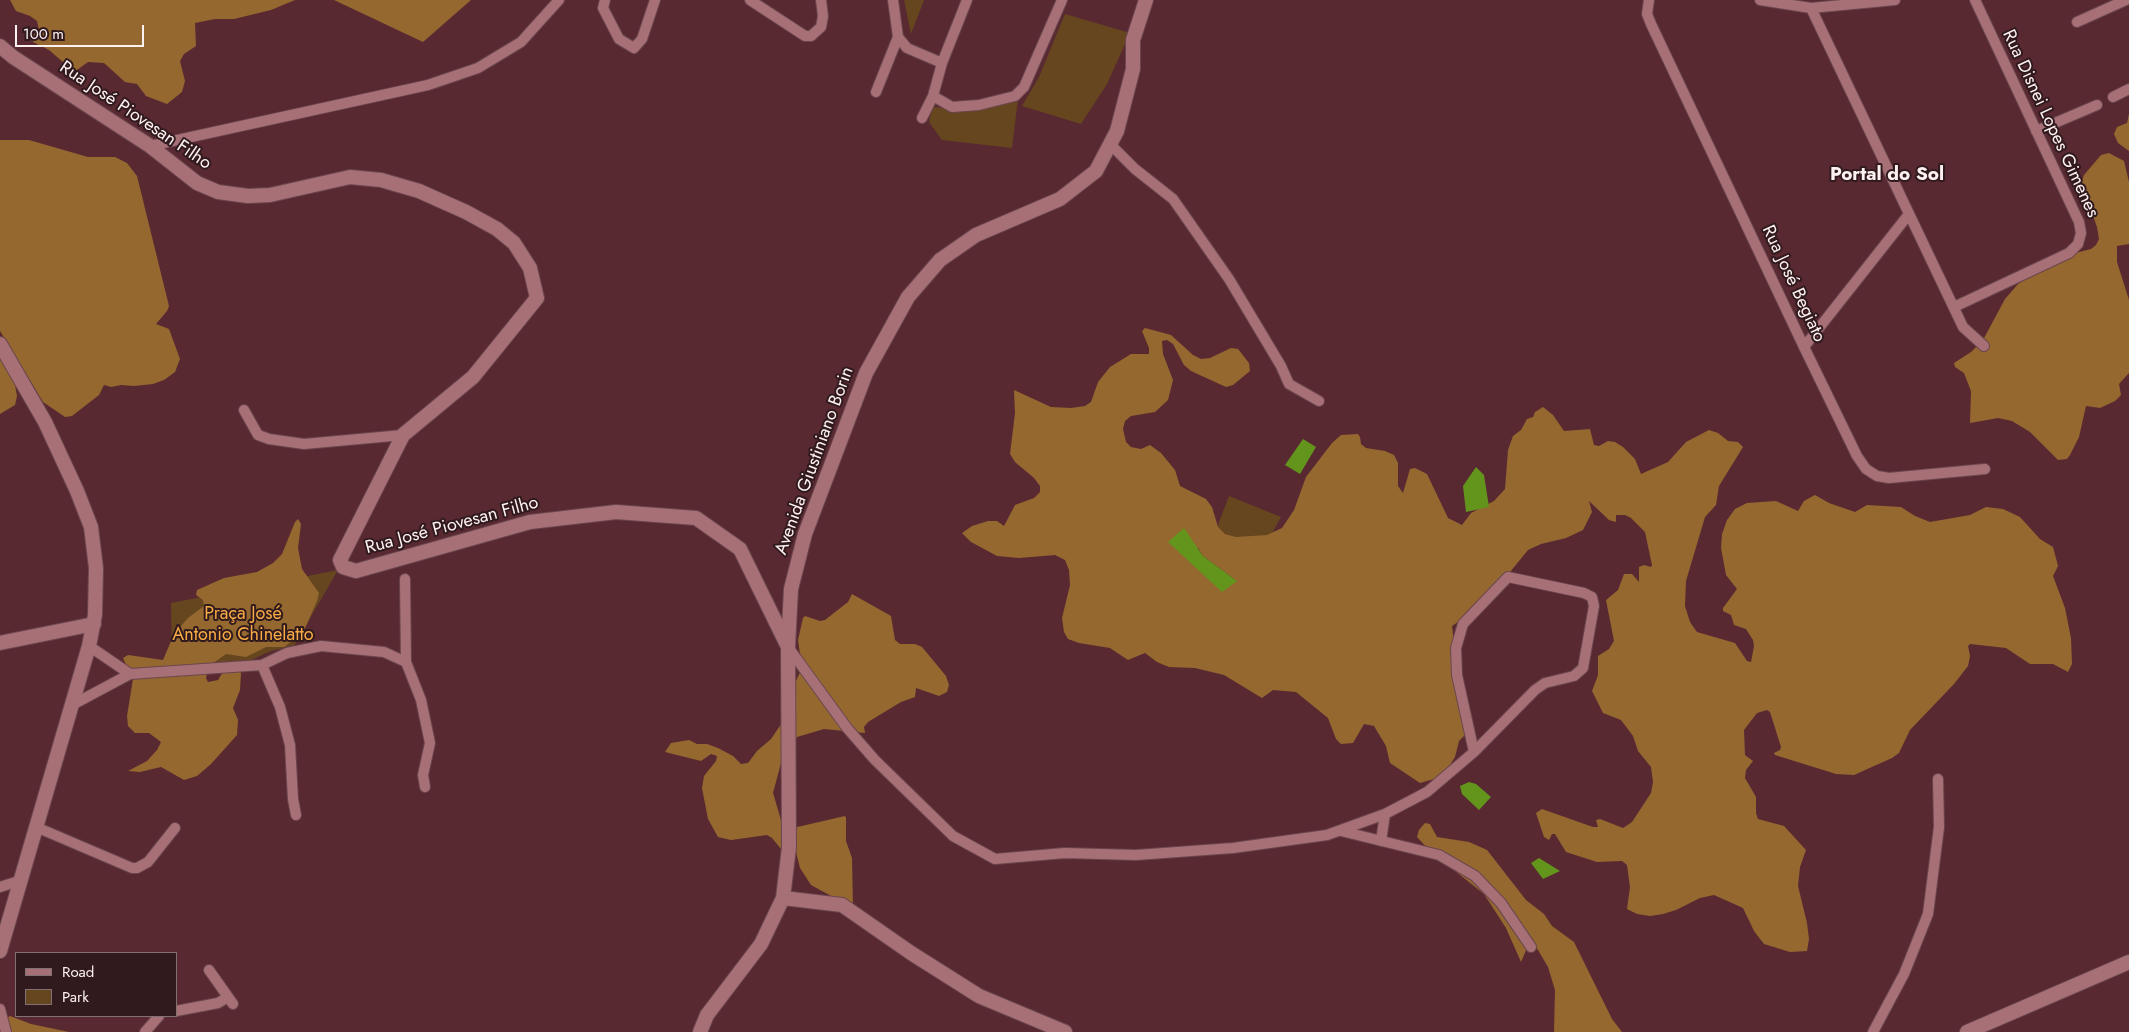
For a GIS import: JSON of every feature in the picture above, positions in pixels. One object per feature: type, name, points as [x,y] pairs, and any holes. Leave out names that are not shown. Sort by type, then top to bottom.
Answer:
[{"type":"street","points":[[150,146],[428,85],[478,68],[521,42],[559,0]]},
{"type":"street","points":[[604,0],[603,8],[619,39],[634,48],[642,39],[656,0]]},
{"type":"street","points":[[750,0],[805,36],[812,36],[821,27],[823,16],[821,0]]},
{"type":"street","points":[[876,92],[898,37],[893,0]]},
{"type":"street","points":[[922,118],[933,96],[942,63],[967,0]]},
{"type":"street","points":[[933,96],[952,107],[980,106],[1015,96],[1024,87],[1062,0]]},
{"type":"street","name":"Avenida Giustiniano Borin","points":[[700,1032],[707,1015],[761,944],[783,898],[789,847],[788,647],[791,589],[805,534],[866,372],[908,297],[940,260],[976,234],[1060,199],[1096,171],[1118,131],[1133,69],[1133,40],[1146,0]]},
{"type":"street","name":"Rua José Begiato","points":[[1649,0],[1647,14],[1651,24],[1804,347],[1857,456],[1866,469],[1877,476],[1889,478],[1985,469]]},
{"type":"street","points":[[1760,0],[1812,8],[1895,0]]},
{"type":"street","name":"Rua Disnei Lopes Gimenes","points":[[1954,307],[2069,253],[2078,244],[2081,233],[2079,222],[1975,0]]},
{"type":"street","points":[[2076,22],[2126,0]]},
{"type":"street","points":[[1812,8],[1963,328],[1984,346]]},
{"type":"street","points":[[898,37],[907,48],[942,63]]},
{"type":"street","name":"Rua José Piovesan Filho","points":[[0,46],[13,57],[150,146],[197,184],[218,192],[263,196],[350,176],[380,180],[419,191],[466,212],[497,229],[514,243],[530,268],[536,287],[537,298],[473,377],[403,435],[340,560],[343,567],[356,571],[530,522],[616,512],[696,518],[740,549],[788,647]]},
{"type":"street","points":[[2113,96],[2129,89]]},
{"type":"street","points":[[2036,131],[2097,105]]},
{"type":"street","points":[[1111,145],[1135,169],[1173,199],[1229,279],[1281,366],[1289,384],[1319,401]]},
{"type":"street","points":[[1804,347],[1910,214]]},
{"type":"street","points":[[0,344],[45,422],[91,527],[96,568],[94,624],[89,646],[0,951]]},
{"type":"street","points":[[244,410],[258,435],[269,439],[304,444],[403,435]]},
{"type":"street","points":[[788,647],[847,728],[875,760],[953,836],[995,859],[1066,853],[1136,855],[1213,849],[1327,835],[1385,814],[1427,792],[1474,752],[1535,690],[1546,682],[1574,676],[1583,668],[1594,606],[1592,597],[1584,593],[1508,577],[1463,624],[1458,636],[1457,675],[1474,752]]},
{"type":"street","points":[[405,579],[407,595],[404,641],[406,662],[427,722],[430,742],[423,775],[426,787]]},
{"type":"street","points":[[0,643],[94,624]]},
{"type":"street","points":[[384,652],[404,641]]},
{"type":"street","points":[[89,646],[130,674]]},
{"type":"street","points":[[72,705],[130,674],[262,665],[288,653],[321,646],[384,652],[406,662]]},
{"type":"street","points":[[262,665],[280,707],[290,745],[296,815]]},
{"type":"street","points":[[1873,1032],[1904,974],[1928,914],[1939,827],[1938,779]]},
{"type":"street","points":[[1381,841],[1385,814]]},
{"type":"street","points":[[36,827],[132,868],[138,868],[148,862],[175,828]]},
{"type":"street","points":[[1340,831],[1439,855],[1476,876],[1501,903],[1531,947]]},
{"type":"street","points":[[0,887],[19,881]]},
{"type":"street","points":[[783,898],[842,905],[911,953],[979,996],[1066,1032]]},
{"type":"street","points":[[1967,1032],[2129,962]]},
{"type":"street","points":[[178,1011],[230,1000],[208,970]]},
{"type":"street","points":[[0,1009],[6,1032]]},
{"type":"street","points":[[145,1032],[158,1017]]},
{"type":"green space","points":[[10,0],[295,0],[271,10],[234,19],[215,19],[195,23],[196,46],[184,54],[180,61],[185,81],[182,92],[167,104],[146,96],[137,84],[125,82],[104,63],[88,62],[77,70],[71,69],[49,50],[33,42],[32,36],[39,30],[37,21],[30,16],[16,11]]},
{"type":"green space","points":[[334,0],[471,0],[423,42]]},
{"type":"green space","points":[[904,0],[924,0],[911,34]]},
{"type":"green space","points":[[1065,14],[1130,33],[1107,84],[1081,124],[1022,106],[1039,77]]},
{"type":"green space","points":[[1018,99],[1012,148],[942,140],[929,122],[932,108],[958,111]]},
{"type":"green space","points":[[2129,114],[2129,151],[2118,143],[2114,134],[2117,127],[2127,123]]},
{"type":"green space","points":[[0,140],[29,140],[88,157],[115,157],[127,163],[137,176],[169,306],[156,324],[169,329],[180,359],[175,372],[164,380],[153,384],[134,386],[121,385],[111,387],[104,385],[99,395],[72,416],[65,417],[43,402],[0,331]]},
{"type":"green space","points":[[2109,153],[2124,161],[2129,182],[2129,244],[2117,246],[2117,262],[2129,300],[2129,373],[2119,384],[2121,395],[2115,401],[2100,408],[2086,406],[2079,437],[2070,455],[2067,459],[2058,460],[2030,432],[2012,421],[1998,418],[1970,423],[1971,391],[1964,373],[1955,367],[1954,363],[1971,352],[1983,340],[2005,299],[2018,284],[2056,258],[2091,249],[2096,245],[2099,239],[2097,227],[2091,210],[2081,194],[2080,187],[2084,175],[2101,155]]},
{"type":"green space","points":[[1145,328],[1171,335],[1193,355],[1201,359],[1210,358],[1231,348],[1238,349],[1249,363],[1250,371],[1233,385],[1226,387],[1191,371],[1184,365],[1173,344],[1167,340],[1162,341],[1163,354],[1173,380],[1168,400],[1155,412],[1131,416],[1125,421],[1123,429],[1126,442],[1131,447],[1141,449],[1150,445],[1161,453],[1175,470],[1180,486],[1206,499],[1212,507],[1218,527],[1225,534],[1236,537],[1267,535],[1282,528],[1294,510],[1306,477],[1332,443],[1341,435],[1358,434],[1361,444],[1366,448],[1385,451],[1394,455],[1398,463],[1398,486],[1403,493],[1410,469],[1415,468],[1427,474],[1448,518],[1462,525],[1471,513],[1494,501],[1505,489],[1508,450],[1513,436],[1521,430],[1527,419],[1533,417],[1535,412],[1543,407],[1553,415],[1564,431],[1590,429],[1594,445],[1599,446],[1608,441],[1615,442],[1623,447],[1635,459],[1641,474],[1668,462],[1686,442],[1709,430],[1718,433],[1728,441],[1738,442],[1743,447],[1719,486],[1716,505],[1705,517],[1686,581],[1685,606],[1690,622],[1697,632],[1735,643],[1747,661],[1751,662],[1754,646],[1753,640],[1746,629],[1734,625],[1731,615],[1723,611],[1723,608],[1737,589],[1726,575],[1721,548],[1722,534],[1727,520],[1735,509],[1747,503],[1776,501],[1798,511],[1804,501],[1815,495],[1829,503],[1855,512],[1867,505],[1901,507],[1915,516],[1930,522],[1970,515],[1986,507],[2003,509],[2020,517],[2040,539],[2053,547],[2058,566],[2053,576],[2065,608],[2071,638],[2072,664],[2068,672],[2053,664],[2030,664],[2006,648],[1970,644],[1968,646],[1970,656],[1968,666],[1954,684],[1910,730],[1899,753],[1854,775],[1836,774],[1775,755],[1774,753],[1780,750],[1781,747],[1770,712],[1767,710],[1757,713],[1744,730],[1745,755],[1753,761],[1746,770],[1745,778],[1756,797],[1758,819],[1784,826],[1806,850],[1800,867],[1798,886],[1807,923],[1809,939],[1807,951],[1790,952],[1764,944],[1754,931],[1743,908],[1714,895],[1700,898],[1663,914],[1650,916],[1637,914],[1627,909],[1630,887],[1627,865],[1622,861],[1597,862],[1566,852],[1555,834],[1552,834],[1549,840],[1544,837],[1536,813],[1542,809],[1593,827],[1598,827],[1596,820],[1600,819],[1623,828],[1632,822],[1651,793],[1653,782],[1651,767],[1638,751],[1633,736],[1621,720],[1603,713],[1592,691],[1598,675],[1598,656],[1609,649],[1614,641],[1606,600],[1618,590],[1624,574],[1632,574],[1639,582],[1639,567],[1644,565],[1651,567],[1652,565],[1645,532],[1631,518],[1625,515],[1616,515],[1616,522],[1609,520],[1589,501],[1592,512],[1583,530],[1566,538],[1541,544],[1528,550],[1488,599],[1470,609],[1461,620],[1452,626],[1465,735],[1459,741],[1455,757],[1448,768],[1434,779],[1420,783],[1390,763],[1386,746],[1374,726],[1364,724],[1353,743],[1341,744],[1336,739],[1328,718],[1296,692],[1273,690],[1262,698],[1224,675],[1195,668],[1169,667],[1157,662],[1145,653],[1128,660],[1110,648],[1079,643],[1068,639],[1064,632],[1062,618],[1070,585],[1069,570],[1065,560],[1055,555],[1019,558],[997,556],[971,542],[962,533],[972,526],[988,521],[997,521],[1004,526],[1015,505],[1034,498],[1040,492],[1040,486],[1034,478],[1015,462],[1010,454],[1015,413],[1014,390],[1051,407],[1071,408],[1085,406],[1091,402],[1098,382],[1110,367],[1131,354],[1149,354],[1149,348],[1142,331]],"holes":[[[1169,542],[1198,548],[1203,556],[1237,581]]]},
{"type":"green space","points":[[0,351],[15,385],[17,396],[15,405],[0,414]]},
{"type":"green space","points":[[1229,496],[1281,517],[1263,549],[1216,530]]},
{"type":"green space","points":[[298,519],[301,524],[298,548],[302,569],[319,593],[303,633],[284,647],[266,647],[246,657],[226,654],[209,666],[206,678],[208,682],[218,680],[224,670],[236,667],[241,673],[240,690],[233,708],[238,720],[237,735],[211,764],[197,776],[184,780],[161,767],[140,772],[128,771],[147,761],[157,750],[161,742],[149,733],[135,733],[128,726],[127,716],[133,679],[123,658],[128,655],[163,660],[174,634],[188,618],[204,606],[203,600],[196,595],[197,590],[224,578],[257,572],[273,563],[282,554]]},
{"type":"green space","name":"Praça José Antonio Chinelatto","points":[[338,570],[294,646],[271,651],[251,660],[172,667],[171,603]]},
{"type":"green space","points":[[852,594],[891,616],[895,640],[900,644],[915,644],[922,647],[946,676],[949,685],[947,692],[939,696],[916,688],[915,697],[901,702],[868,722],[864,727],[865,733],[824,729],[797,737],[781,763],[773,793],[781,820],[793,828],[845,816],[846,818],[846,841],[852,858],[853,908],[811,885],[800,868],[794,844],[786,855],[772,838],[767,835],[731,840],[718,837],[708,819],[702,788],[704,776],[716,761],[717,756],[711,754],[701,761],[665,752],[671,743],[689,740],[697,744],[707,744],[718,748],[733,756],[741,764],[748,763],[757,751],[771,739],[786,717],[788,698],[802,668],[798,640],[803,618],[805,616],[820,621],[825,620],[848,602]]},
{"type":"green space","points":[[1425,823],[1430,824],[1437,837],[1469,842],[1487,850],[1526,900],[1544,914],[1552,926],[1574,942],[1612,1019],[1622,1032],[1554,1032],[1555,990],[1548,967],[1538,950],[1530,941],[1521,962],[1506,928],[1484,894],[1430,851],[1417,837],[1419,830]]},
{"type":"green space","points":[[10,1016],[31,1024],[69,1032],[11,1032],[9,1026],[3,1020]]},
{"type":"shaded area","points":[[1303,439],[1316,447],[1300,474],[1285,465]]},
{"type":"shaded area","points":[[1476,467],[1484,475],[1489,507],[1466,512],[1463,486]]},
{"type":"shaded area","points":[[1184,528],[1203,556],[1237,581],[1222,592],[1168,542]]},
{"type":"shaded area","points":[[1469,782],[1476,784],[1491,797],[1479,810],[1462,794],[1460,786]]},
{"type":"shaded area","points":[[1539,858],[1560,871],[1543,879],[1531,863]]},
{"type":"district","name":"Portal do Sol","points":[[1887,175]]}]
